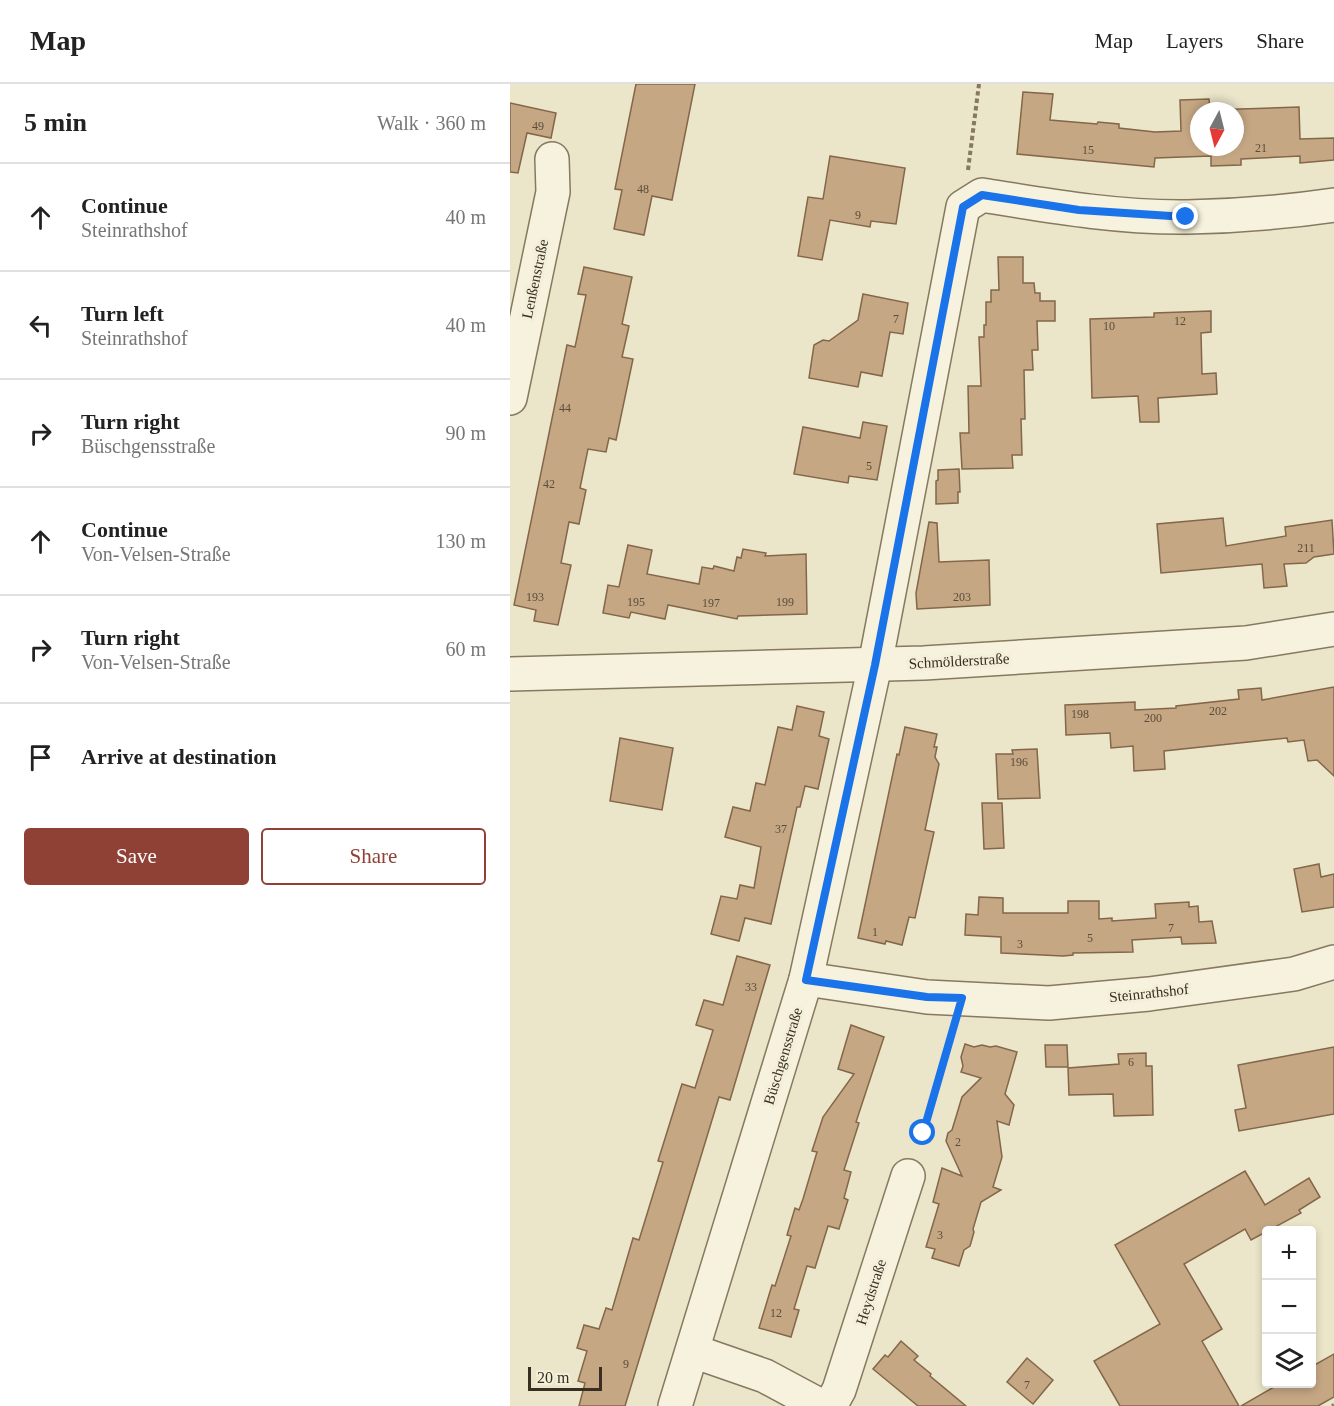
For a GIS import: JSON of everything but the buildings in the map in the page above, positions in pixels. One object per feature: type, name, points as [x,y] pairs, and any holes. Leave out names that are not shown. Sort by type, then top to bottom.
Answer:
[{"type":"street","name":"Lenßenstraße","points":[[510,398],[553,192],[552,159]]},
{"type":"street","points":[[963,207],[982,195],[1079,210],[1186,217],[1288,211],[1334,205]]},
{"type":"street","name":"Büschgensstraße","points":[[675,1406],[806,980],[875,665],[963,207]]},
{"type":"street","name":"Schmölderstraße","points":[[510,674],[875,665],[1246,644],[1334,629]]},
{"type":"street","name":"Steinrathshof","points":[[806,980],[927,997],[1049,1003],[1149,994],[1294,974],[1334,962]]},
{"type":"street","name":"Heydstraße","points":[[830,1406],[839,1390],[908,1176]]},
{"type":"street","points":[[693,1351],[765,1376],[821,1406]]},
{"type":"path","points":[[963,207],[979,84]]},
{"type":"path","points":[[923,1133],[962,998]]},
{"type":"route","points":[[923,1133],[962,998],[927,997],[806,980],[875,665],[963,207],[982,195],[1079,210],[1186,217]]}]
